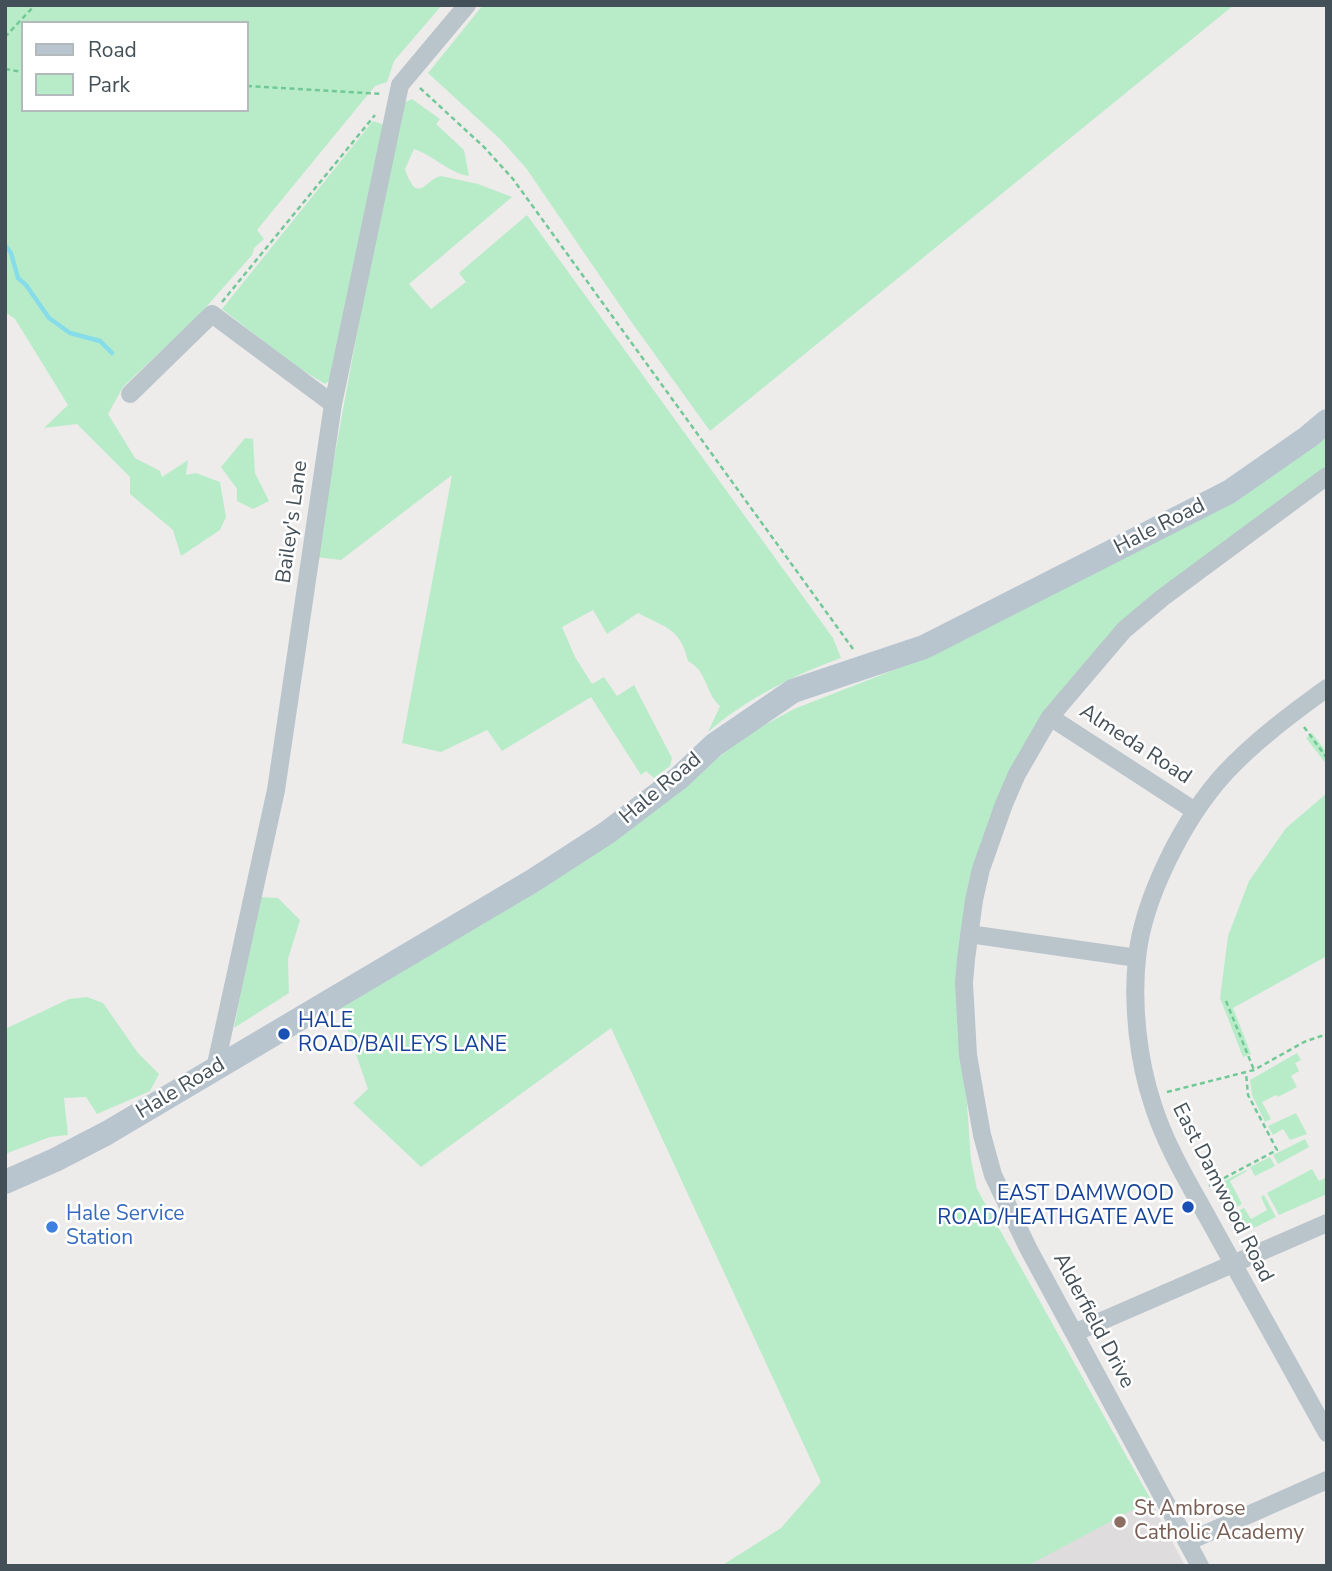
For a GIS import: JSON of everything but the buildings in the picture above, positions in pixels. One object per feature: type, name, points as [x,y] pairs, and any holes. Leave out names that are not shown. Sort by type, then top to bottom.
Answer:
[{"type":"street","name":"Bailey's Lane","points":[[215,1069],[275,790],[333,404],[400,86],[467,5]]},
{"type":"street","points":[[130,394],[212,314],[333,404]]},
{"type":"street","name":"Hale Road","points":[[5,1182],[107,1133],[534,880],[608,832],[679,778],[714,745],[793,691],[924,647],[1229,492],[1327,421]]},
{"type":"street","name":"Alderfield Drive","points":[[1200,1566],[1074,1333],[993,1175],[982,1135],[968,1055],[964,983],[969,934],[981,869],[1003,804],[1051,717],[1124,630],[1162,598],[1327,476]]},
{"type":"street","name":"East Damwood Road","points":[[1327,688],[1293,713],[1225,773],[1195,811],[1160,879],[1147,914],[1137,958],[1138,1035],[1150,1096],[1162,1132],[1193,1194],[1327,1433]]},
{"type":"street","name":"Almeda Road","points":[[1051,717],[1195,811]]},
{"type":"street","points":[[969,934],[1137,958]]},
{"type":"street","points":[[1074,1333],[1327,1223]]},
{"type":"street","points":[[1187,1542],[1327,1480]]},
{"type":"path","points":[[5,37],[35,5]]},
{"type":"path","points":[[248,86],[400,86],[484,147],[513,179],[865,666]]},
{"type":"path","points":[[212,314],[375,115]]},
{"type":"path","points":[[1293,713],[1327,758]]},
{"type":"path","points":[[1226,1001],[1254,1070]]},
{"type":"path","points":[[1150,1096],[1246,1073],[1304,1042],[1327,1034]]},
{"type":"path","points":[[1193,1194],[1277,1150],[1248,1095],[1246,1073]]},
{"type":"shaded area","name":"St Ambrose Catholic Academy","points":[[1145,1490],[1185,1566],[990,1566]]},
{"type":"green space","points":[[5,5],[442,5],[394,61],[387,82],[375,86],[257,230],[264,239],[254,248],[252,255],[199,315],[123,387],[108,414],[135,458],[160,471],[162,477],[188,460],[186,475],[196,473],[220,482],[226,517],[220,530],[181,556],[173,530],[130,494],[130,477],[77,424],[44,428],[68,405],[15,319],[5,312]]},
{"type":"green space","points":[[483,5],[1234,5],[710,431],[526,168],[501,140],[428,73]]},
{"type":"green space","points":[[412,99],[440,119],[436,124],[464,150],[469,176],[455,172],[414,149],[405,169],[414,187],[422,188],[441,176],[478,184],[512,197],[409,284],[431,309],[466,282],[459,273],[527,215],[833,638],[841,658],[771,689],[708,732],[720,706],[699,671],[688,661],[681,642],[670,630],[638,613],[607,634],[593,610],[562,627],[575,657],[592,684],[604,677],[617,696],[634,685],[672,758],[670,766],[654,778],[646,771],[641,775],[591,697],[502,751],[487,730],[441,752],[402,743],[452,475],[341,560],[316,557],[372,251],[402,109],[405,102]]},
{"type":"green space","points":[[373,121],[382,124],[387,130],[330,380],[325,384],[294,365],[222,309]]},
{"type":"green space","points":[[1327,432],[1327,468],[1181,573],[1115,631],[1076,673],[1027,741],[969,890],[965,1076],[971,1160],[977,1189],[1151,1500],[1027,1566],[721,1566],[781,1528],[821,1482],[611,1028],[421,1167],[353,1103],[368,1089],[339,1005],[602,847],[750,733],[794,709],[927,657]]},
{"type":"green space","points":[[245,438],[253,439],[255,473],[269,501],[253,509],[237,501],[237,489],[221,467]]},
{"type":"green space","points":[[1312,733],[1327,753],[1327,765],[1306,738]]},
{"type":"green space","points":[[1327,793],[1327,956],[1233,1008],[1251,1054],[1243,1057],[1220,998],[1228,936],[1249,881],[1286,828]]},
{"type":"green space","points":[[259,897],[278,898],[300,920],[288,959],[289,993],[234,1028]]},
{"type":"green space","points":[[87,997],[103,1003],[138,1053],[159,1074],[150,1091],[97,1114],[86,1097],[64,1098],[68,1135],[50,1137],[5,1154],[5,1029],[69,999]]},
{"type":"green space","points":[[1297,1053],[1301,1060],[1295,1063],[1299,1071],[1291,1076],[1297,1087],[1262,1102],[1271,1119],[1265,1122],[1252,1095],[1250,1080]]},
{"type":"green space","points":[[1296,1113],[1307,1134],[1290,1140],[1283,1129],[1273,1135],[1268,1126]]},
{"type":"green space","points":[[1305,1139],[1309,1147],[1278,1164],[1273,1155]]},
{"type":"green space","points":[[1270,1157],[1275,1166],[1255,1176],[1250,1167]]},
{"type":"green space","points":[[1312,1169],[1319,1181],[1327,1177],[1327,1194],[1279,1215],[1267,1193]]},
{"type":"green space","points":[[1246,1170],[1230,1181],[1242,1204],[1229,1211],[1214,1186]]},
{"type":"green space","points":[[1264,1195],[1276,1217],[1254,1228],[1236,1226],[1230,1215],[1244,1208],[1251,1219],[1267,1210],[1261,1197]]},
{"type":"waterway","points":[[5,245],[11,253],[18,278],[49,318],[70,333],[100,341],[112,353]]},
{"type":"place","name":"HALE ROAD/BAILEYS LANE","points":[[284,1034]]},
{"type":"place","name":"EAST DAMWOOD ROAD/HEATHGATE AVE","points":[[1188,1207]]},
{"type":"place","name":"Hale Service Station","points":[[52,1227]]},
{"type":"place","name":"St Ambrose Catholic Academy","points":[[1120,1522]]}]
